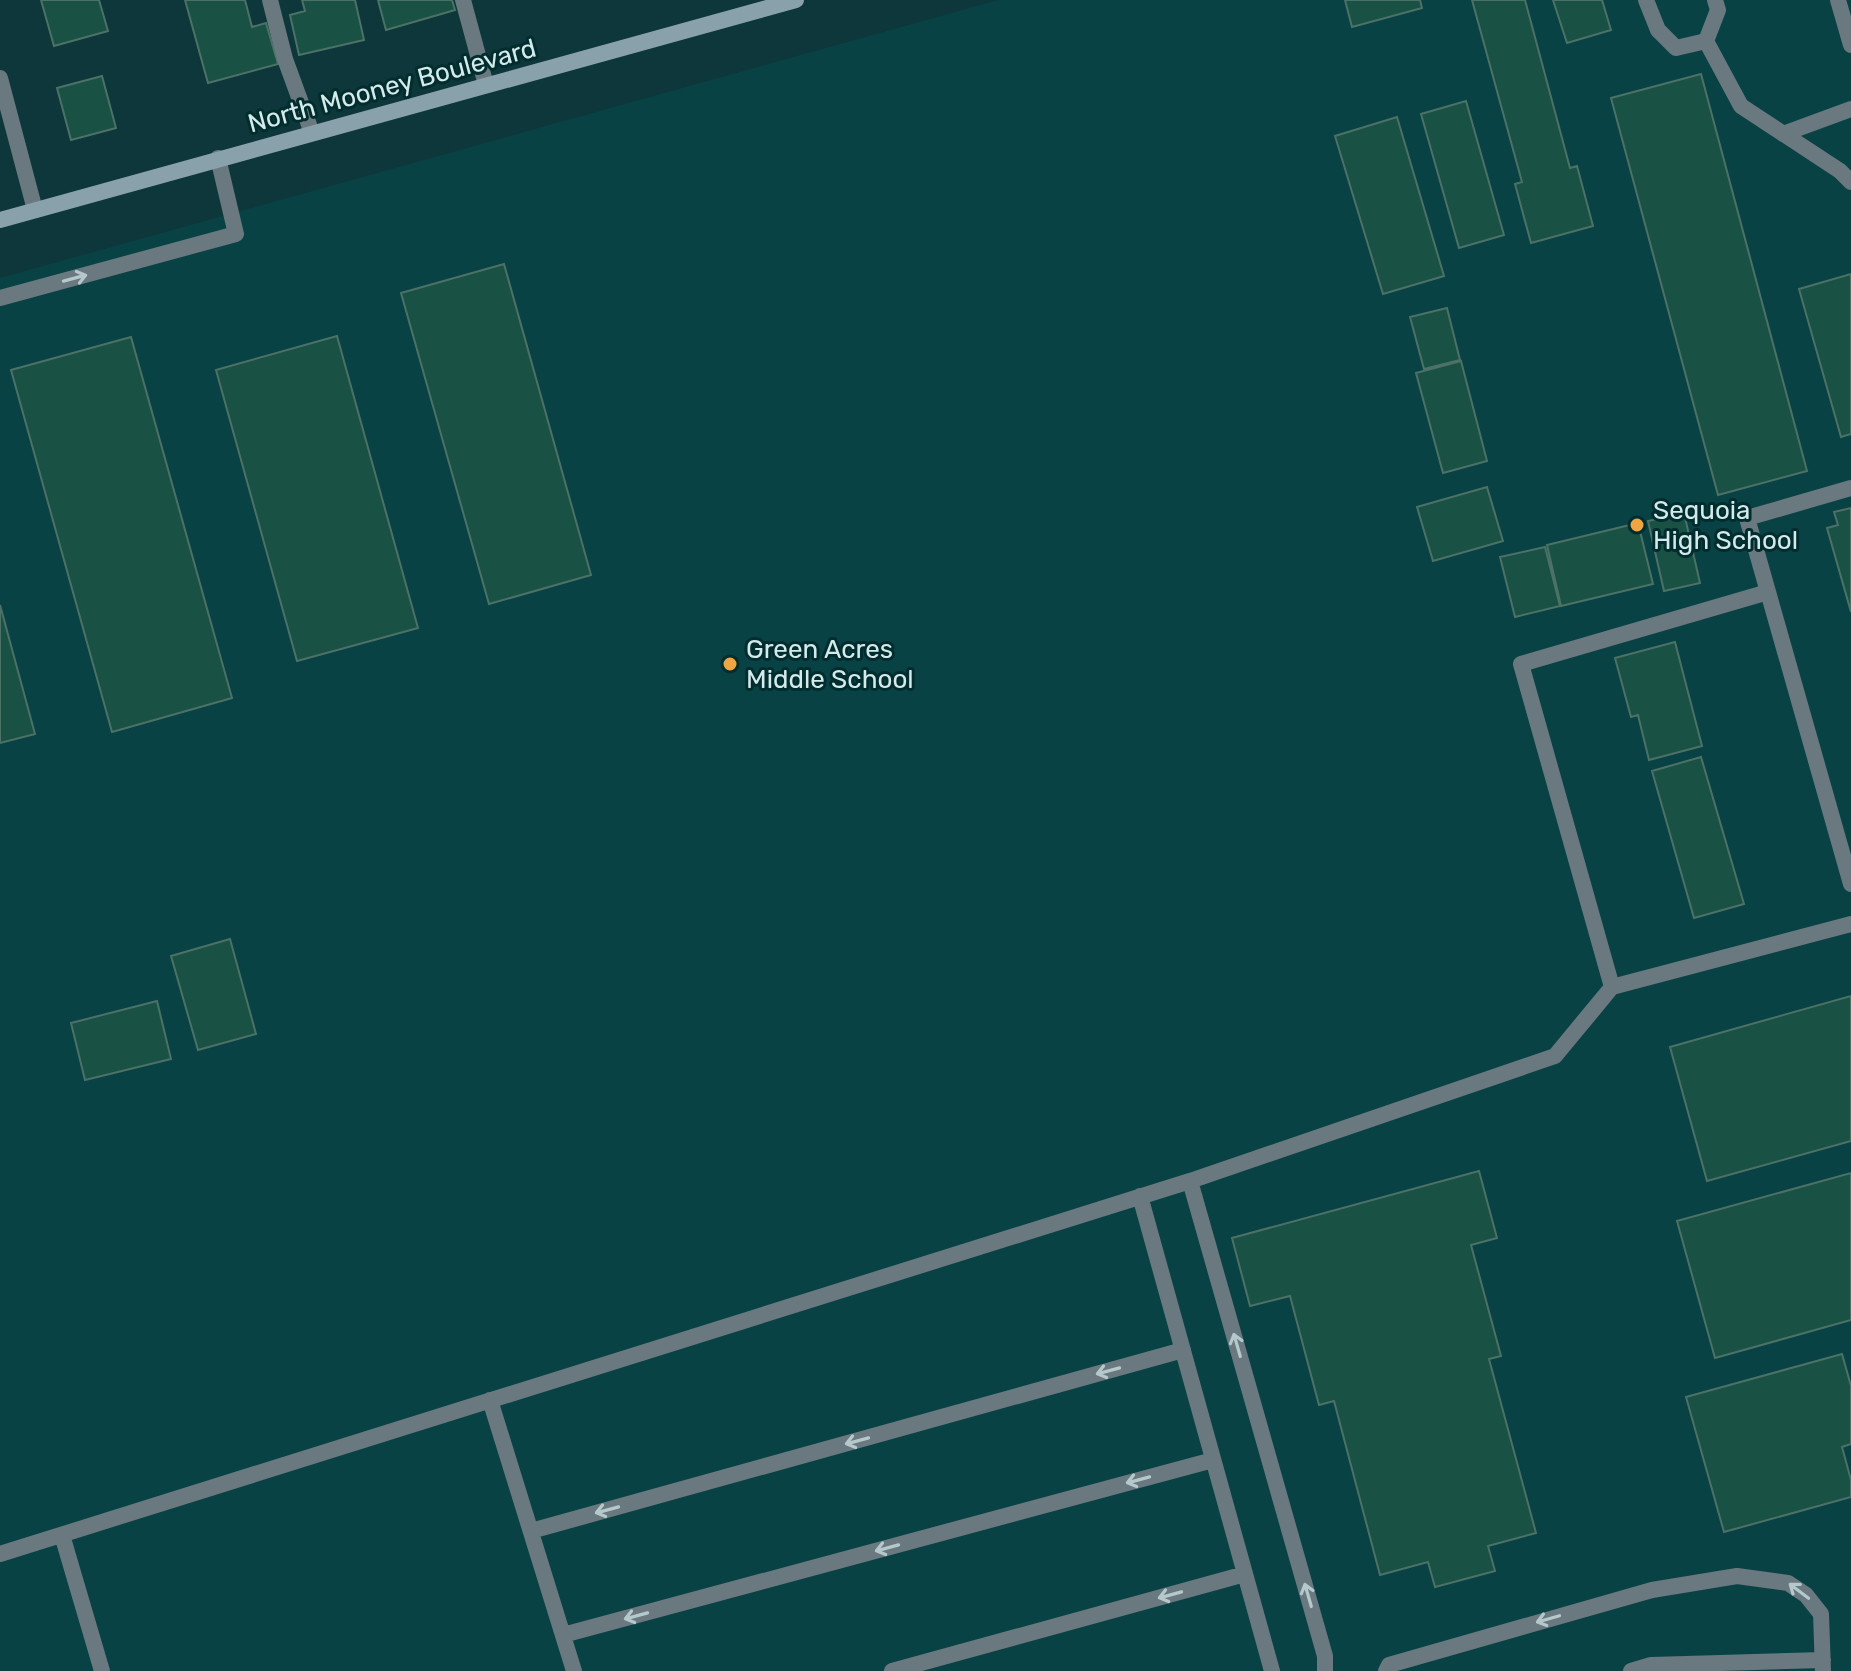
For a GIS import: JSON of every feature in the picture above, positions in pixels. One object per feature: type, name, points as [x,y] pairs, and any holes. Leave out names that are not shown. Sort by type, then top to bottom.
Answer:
[{"type":"street","points":[[270,0],[285,59],[312,133]]},
{"type":"street","points":[[463,0],[486,85]]},
{"type":"street","name":"North Mooney Boulevard","points":[[0,220],[796,0]]},
{"type":"street","points":[[1646,0],[1658,30],[1676,48],[1706,41]]},
{"type":"street","points":[[1715,0],[1718,10],[1706,41],[1741,106],[1840,171],[1851,182]]},
{"type":"street","points":[[1838,0],[1851,45]]},
{"type":"street","points":[[0,78],[35,210]]},
{"type":"street","points":[[1783,134],[1851,109]]},
{"type":"street","points":[[0,298],[236,234],[218,158]]},
{"type":"street","points":[[1851,488],[1747,518],[1851,884]]},
{"type":"street","points":[[1612,987],[1521,664],[1768,592]]},
{"type":"street","points":[[0,1554],[1190,1181],[1555,1056],[1612,987],[1851,924]]},
{"type":"street","points":[[1190,1181],[1325,1656],[1325,1671]]},
{"type":"street","points":[[1140,1196],[1272,1671]]},
{"type":"street","points":[[531,1531],[1183,1350]]},
{"type":"street","points":[[490,1400],[574,1671]]},
{"type":"street","points":[[563,1635],[1213,1460]]},
{"type":"street","points":[[62,1535],[102,1671]]},
{"type":"street","points":[[892,1671],[1245,1574]]},
{"type":"street","points":[[1386,1671],[1389,1665],[1652,1590],[1737,1576],[1788,1583],[1806,1595],[1821,1614],[1823,1666],[1651,1665],[1631,1671]]},
{"type":"shaded area","points":[[998,0],[1851,0],[1851,1671],[0,1671],[0,278]]},
{"type":"building","points":[[41,0],[99,0],[108,31],[54,46]]},
{"type":"building","points":[[185,0],[245,0],[252,27],[266,23],[278,64],[208,83]]},
{"type":"building","points":[[302,0],[355,0],[364,40],[299,55],[290,15],[305,11]]},
{"type":"building","points":[[378,0],[452,0],[455,10],[386,30]]},
{"type":"building","points":[[1345,0],[1420,0],[1422,8],[1352,27]]},
{"type":"building","points":[[1472,0],[1525,0],[1570,168],[1577,166],[1593,226],[1531,243],[1515,184],[1522,182]]},
{"type":"building","points":[[1553,0],[1602,0],[1611,30],[1567,43]]},
{"type":"building","points":[[1701,74],[1807,471],[1718,495],[1611,98]]},
{"type":"building","points":[[102,76],[116,128],[71,140],[57,88]]},
{"type":"building","points":[[1466,101],[1504,235],[1459,248],[1421,114]]},
{"type":"building","points":[[1397,117],[1444,276],[1383,294],[1335,136]]},
{"type":"building","points":[[504,264],[591,575],[489,604],[401,293]]},
{"type":"building","points":[[1851,274],[1851,434],[1841,437],[1799,289]]},
{"type":"building","points":[[1447,308],[1460,360],[1424,369],[1410,317]]},
{"type":"building","points":[[337,336],[418,628],[297,661],[216,370]]},
{"type":"building","points":[[131,337],[232,698],[112,732],[11,370]]},
{"type":"building","points":[[1461,361],[1487,461],[1443,473],[1416,373]]},
{"type":"building","points":[[1487,487],[1503,541],[1433,561],[1417,507]]},
{"type":"building","points":[[1851,508],[1851,612],[1827,528],[1838,525],[1834,512]]},
{"type":"building","points":[[1684,513],[1700,583],[1664,591],[1648,521]]},
{"type":"building","points":[[1638,523],[1653,584],[1561,606],[1547,545]]},
{"type":"building","points":[[1545,547],[1560,606],[1515,617],[1500,557]]},
{"type":"building","points":[[0,605],[35,734],[0,743]]},
{"type":"building","points":[[1675,642],[1702,746],[1649,760],[1638,715],[1631,717],[1615,658]]},
{"type":"building","points":[[1701,757],[1744,904],[1694,918],[1652,771]]},
{"type":"building","points":[[230,939],[256,1034],[198,1050],[171,956]]},
{"type":"building","points":[[1851,996],[1851,1141],[1707,1181],[1670,1047]]},
{"type":"building","points":[[157,1001],[171,1059],[85,1080],[71,1023]]},
{"type":"building","points":[[1479,1171],[1497,1238],[1471,1245],[1501,1356],[1489,1359],[1536,1533],[1488,1546],[1495,1571],[1435,1587],[1428,1562],[1380,1575],[1334,1401],[1319,1405],[1290,1296],[1250,1306],[1232,1238]]},
{"type":"building","points":[[1851,1173],[1851,1320],[1715,1358],[1677,1221]]},
{"type":"building","points":[[1842,1354],[1851,1386],[1851,1444],[1842,1447],[1851,1480],[1851,1497],[1724,1532],[1686,1397]]},
{"type":"place","name":"Sequoia High School","points":[[1637,525]]},
{"type":"place","name":"Green Acres Middle School","points":[[730,664]]}]
